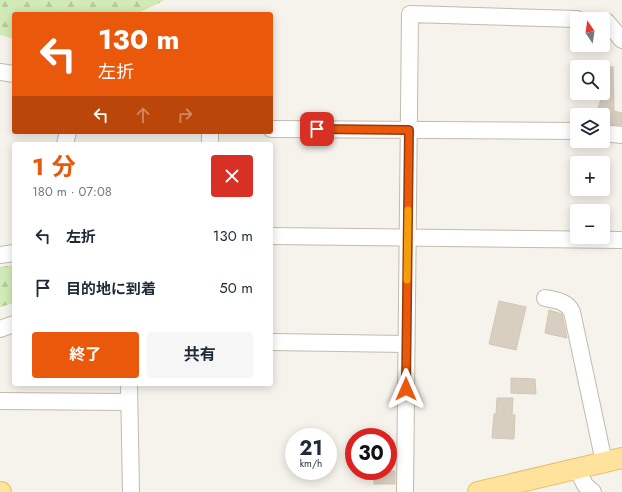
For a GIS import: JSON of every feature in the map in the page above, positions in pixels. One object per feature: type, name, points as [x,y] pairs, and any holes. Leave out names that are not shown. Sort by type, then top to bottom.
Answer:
[{"type":"main road","points":[[478,492],[613,460]]},
{"type":"street","points":[[405,492],[410,14],[570,19]]},
{"type":"street","points":[[610,26],[622,40]]},
{"type":"street","points":[[0,72],[12,74]]},
{"type":"street","points":[[273,129],[570,131]]},
{"type":"street","points":[[610,134],[622,135]]},
{"type":"street","points":[[273,236],[408,236],[622,240]]},
{"type":"street","points":[[0,255],[12,253]]},
{"type":"street","points":[[545,298],[562,302],[570,308],[572,312],[613,460]]},
{"type":"street","points":[[0,329],[12,325]]},
{"type":"street","points":[[273,342],[406,344]]},
{"type":"street","points":[[128,386],[131,492]]},
{"type":"street","points":[[0,401],[129,402]]},
{"type":"street","points":[[577,469],[585,485],[593,492]]},
{"type":"green space","points":[[0,0],[165,0],[140,12],[12,12],[12,38],[0,35]]},
{"type":"green space","points":[[12,265],[12,304],[0,307],[0,267]]},
{"type":"building","points":[[610,67],[613,67],[614,111],[622,113],[622,125],[610,124],[610,108],[598,108],[601,100],[610,100]]},
{"type":"building","points":[[499,301],[526,307],[516,350],[489,344]]},
{"type":"building","points":[[549,310],[562,314],[567,338],[545,333]]},
{"type":"building","points":[[511,378],[535,379],[536,394],[511,393]]},
{"type":"building","points":[[497,398],[513,398],[512,415],[515,415],[514,439],[492,438]]},
{"type":"building","points":[[374,480],[395,480],[395,484],[374,484]]},
{"type":"slow traffic","points":[[407,280],[408,210]]},
{"type":"route","points":[[317,129],[409,130],[406,389]]}]
